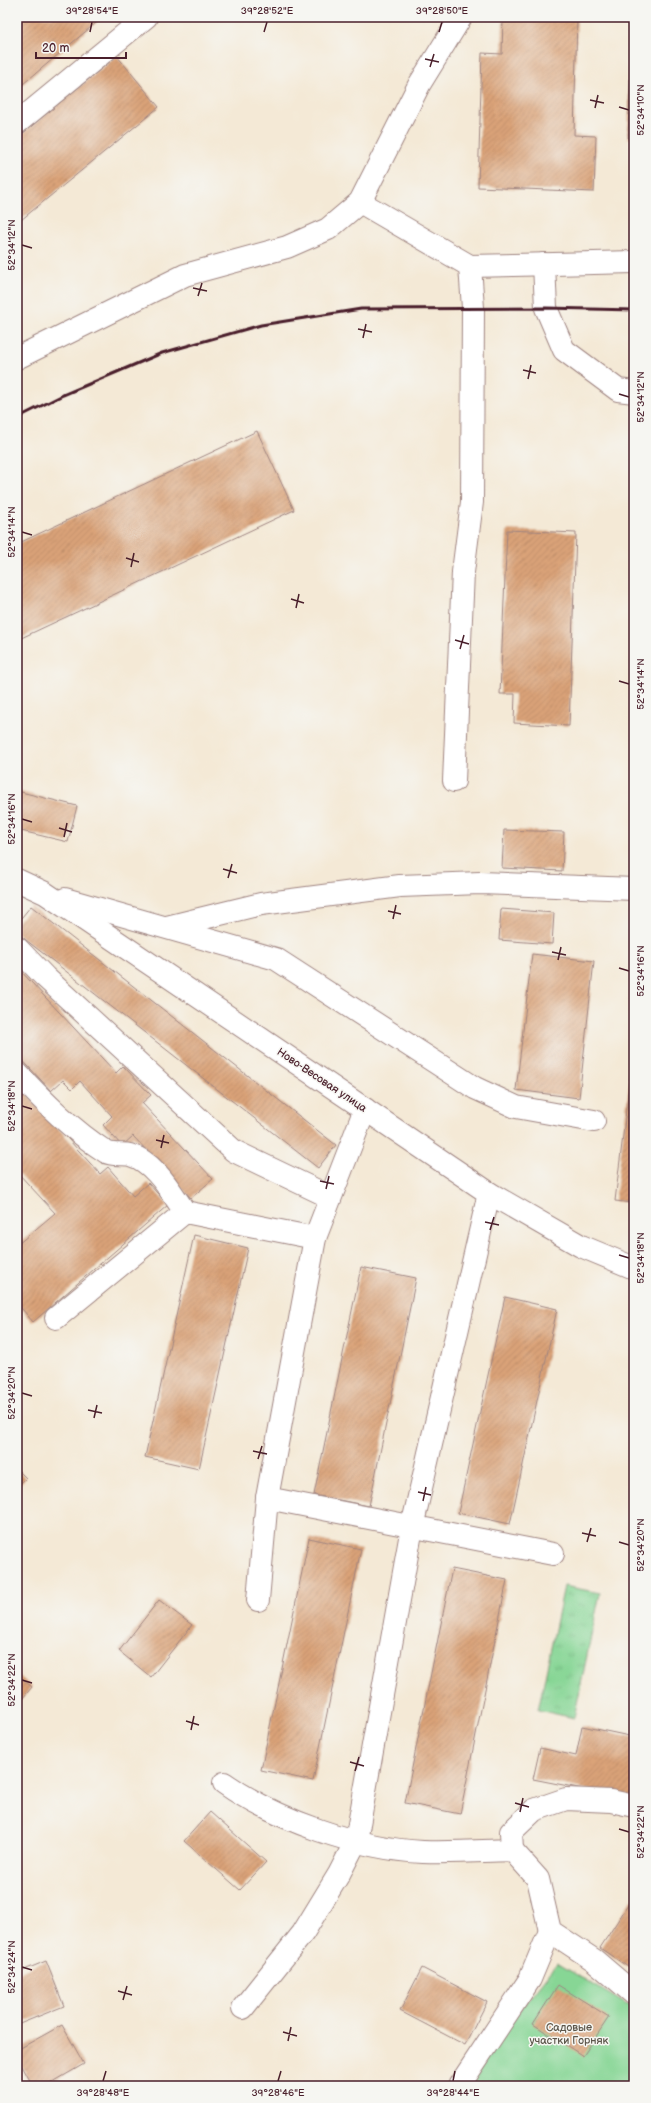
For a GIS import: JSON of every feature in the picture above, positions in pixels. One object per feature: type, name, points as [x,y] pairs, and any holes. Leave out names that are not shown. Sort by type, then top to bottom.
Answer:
[{"type":"street","points":[[17,122],[146,17]]},
{"type":"street","points":[[17,358],[185,275],[288,247],[328,229],[360,202],[419,86],[462,17]]},
{"type":"street","points":[[360,202],[470,266],[634,262]]},
{"type":"street","points":[[544,264],[546,308],[564,350],[618,390],[634,392]]},
{"type":"street","points":[[454,781],[463,572],[472,502],[473,308],[470,266]]},
{"type":"street","name":"Ново-Весовая улица","points":[[17,880],[45,893],[488,1193],[581,1246],[634,1268]]},
{"type":"street","points":[[166,927],[261,904],[400,886],[480,883],[634,889]]},
{"type":"street","points":[[45,893],[276,959],[475,1088],[516,1107],[594,1121]]},
{"type":"street","points":[[17,948],[45,978],[234,1151],[330,1197]]},
{"type":"street","points":[[17,1073],[48,1107],[88,1140],[109,1154],[130,1155],[145,1162],[164,1182],[185,1212],[315,1238]]},
{"type":"street","points":[[258,1600],[267,1498],[315,1238],[365,1109]]},
{"type":"street","points":[[243,2008],[303,1933],[339,1874],[356,1841],[412,1527],[488,1193]]},
{"type":"street","points":[[56,1318],[185,1212]]},
{"type":"street","points":[[267,1498],[553,1554]]},
{"type":"street","points":[[224,1783],[247,1800],[281,1816],[375,1846],[423,1852],[512,1850]]},
{"type":"street","points":[[459,2086],[530,1979],[550,1931],[538,1879],[512,1850],[510,1832],[534,1810],[566,1799],[611,1802],[634,1806]]},
{"type":"street","points":[[550,1931],[594,1960],[634,1994]]},
{"type":"green space","points":[[564,1586],[600,1593],[574,1718],[538,1710]]},
{"type":"green space","name":"Садовые участки Горняк","points":[[557,1963],[634,2009],[634,2086],[459,2086]]},
{"type":"building","points":[[17,17],[103,17],[17,89]]},
{"type":"building","points":[[503,17],[577,17],[574,135],[596,136],[594,192],[478,187],[482,53],[502,54]]},
{"type":"building","points":[[632,17],[634,17],[634,139],[628,138]]},
{"type":"building","points":[[117,56],[159,107],[21,220],[17,215],[17,138]]},
{"type":"building","points":[[257,431],[294,510],[17,640],[17,544]]},
{"type":"building","points":[[507,530],[576,533],[569,726],[514,723],[515,694],[500,694]]},
{"type":"building","points":[[17,791],[77,806],[68,842],[17,830]]},
{"type":"building","points":[[504,830],[564,832],[562,871],[502,868]]},
{"type":"building","points":[[31,906],[336,1145],[318,1168],[17,933],[17,923]]},
{"type":"building","points":[[501,909],[554,913],[552,944],[499,940]]},
{"type":"building","points":[[532,954],[594,961],[579,1098],[516,1090]]},
{"type":"building","points":[[17,967],[116,1073],[123,1066],[151,1095],[142,1103],[213,1179],[191,1198],[133,1136],[122,1146],[103,1125],[112,1116],[80,1081],[72,1089],[63,1080],[51,1091],[17,1054]]},
{"type":"building","points":[[634,1053],[634,1203],[615,1201]]},
{"type":"building","points":[[17,1083],[100,1174],[108,1167],[133,1196],[148,1183],[168,1205],[33,1322],[17,1303],[17,1245],[55,1213],[17,1172]]},
{"type":"building","points":[[194,1235],[248,1248],[199,1469],[145,1457]]},
{"type":"building","points":[[361,1267],[416,1278],[369,1506],[314,1495]]},
{"type":"building","points":[[505,1297],[557,1309],[510,1524],[458,1513]]},
{"type":"building","points":[[17,1469],[26,1478],[17,1487]]},
{"type":"building","points":[[634,1511],[634,1528],[630,1527]]},
{"type":"building","points":[[309,1538],[361,1549],[313,1781],[261,1770]]},
{"type":"building","points":[[452,1569],[507,1580],[460,1814],[405,1803]]},
{"type":"building","points":[[159,1600],[192,1625],[151,1677],[119,1651]]},
{"type":"building","points":[[17,1674],[32,1687],[17,1705]]},
{"type":"building","points":[[582,1726],[634,1737],[634,1799],[533,1779],[540,1748],[576,1756]]},
{"type":"building","points":[[210,1812],[266,1862],[240,1890],[184,1841]]},
{"type":"building","points":[[632,1899],[634,1900],[634,1971],[600,1948]]},
{"type":"building","points":[[46,1961],[64,2006],[17,2025],[17,1973]]},
{"type":"building","points":[[422,1968],[487,2002],[465,2045],[400,2011]]},
{"type":"building","points":[[558,1985],[609,2017],[583,2056],[533,2024]]},
{"type":"building","points":[[62,2025],[84,2064],[46,2086],[33,2086],[17,2057],[17,2050]]},
{"type":"railway","points":[[17,418],[63,395],[162,353],[261,325],[361,309],[546,308],[634,310]]}]
